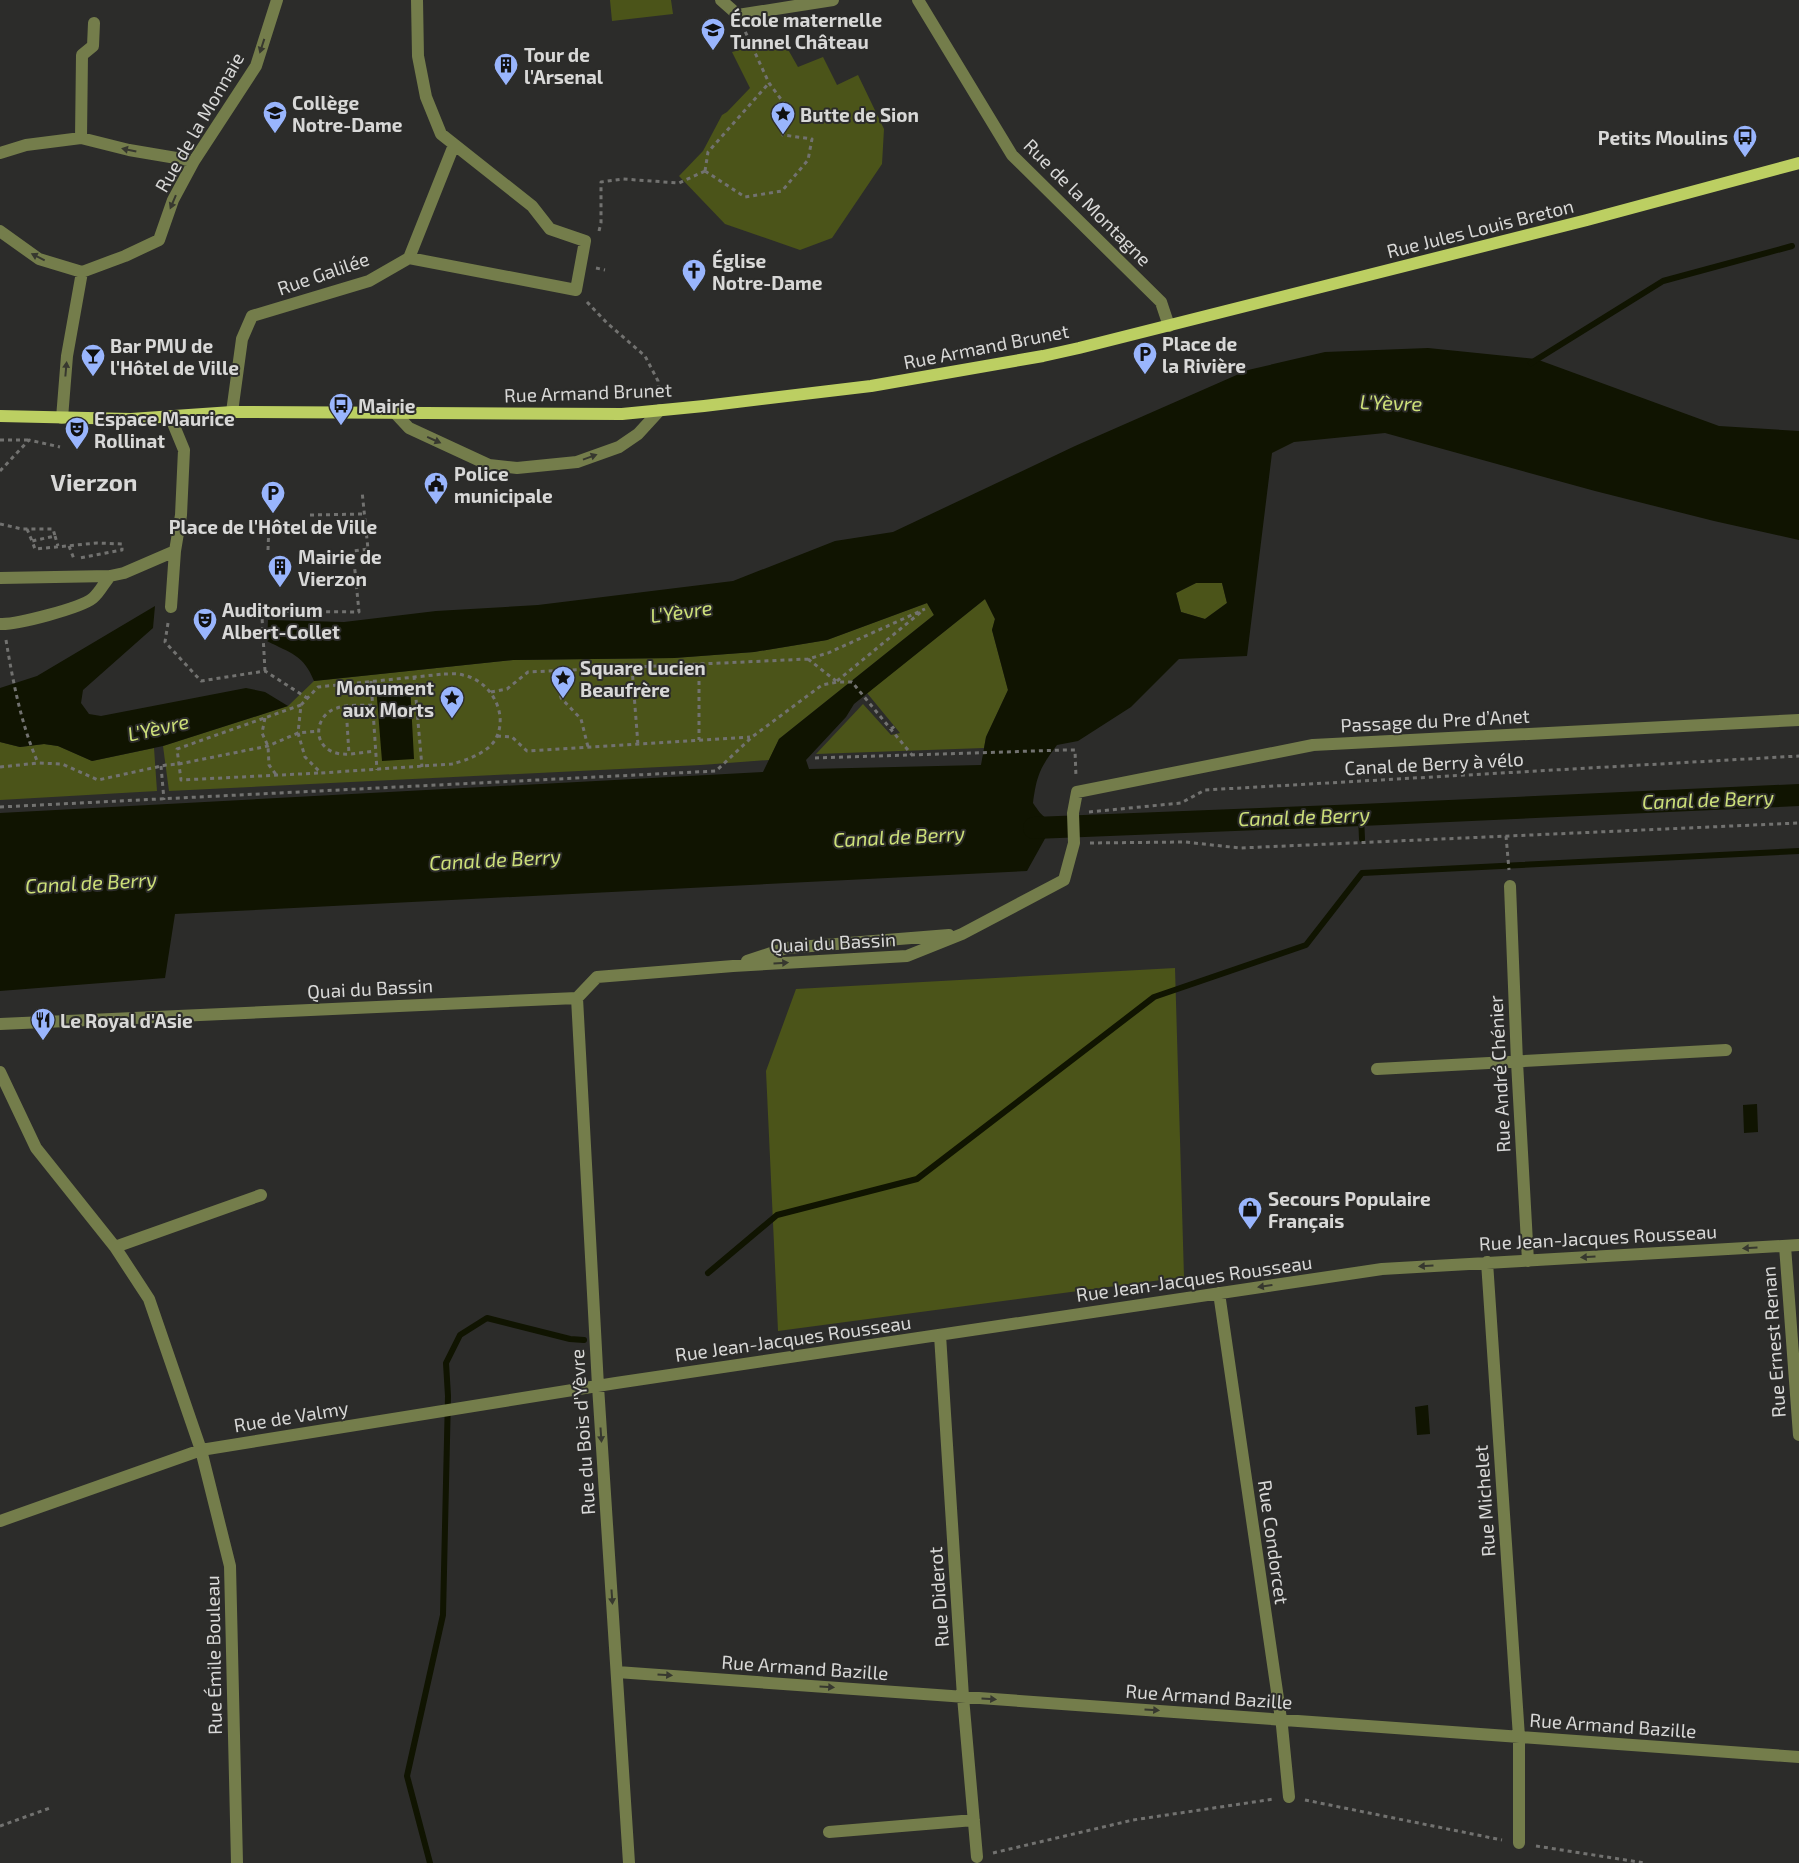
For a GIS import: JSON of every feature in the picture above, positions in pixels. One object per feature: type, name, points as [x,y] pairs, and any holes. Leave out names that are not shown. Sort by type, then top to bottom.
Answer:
[{"type":"main road","name":"Rue Jules Louis Breton","points":[[1169,326],[1799,164]]},
{"type":"main road","name":"Rue Armand Brunet","points":[[0,416],[131,419],[232,412],[601,414],[660,410],[903,381],[1043,356],[1169,326]]},
{"type":"street","name":"Rue de la Monnaie","points":[[82,272],[125,256],[160,240],[173,200],[194,161],[256,66],[277,0]]},
{"type":"street","points":[[417,0],[418,56],[426,97],[441,134],[532,206],[550,229],[585,241],[576,290],[409,258],[454,145]]},
{"type":"street","points":[[721,0],[738,15],[833,0]]},
{"type":"street","name":"Rue de la Montagne","points":[[918,0],[1012,155],[1161,302],[1169,326]]},
{"type":"street","points":[[81,138],[82,55],[93,46],[94,23]]},
{"type":"street","points":[[0,153],[26,145],[81,138],[129,150],[194,161]]},
{"type":"street","points":[[0,232],[39,259],[82,272],[67,356],[62,418]]},
{"type":"street","name":"Rue Galilée","points":[[232,412],[242,339],[252,316],[368,281],[409,258]]},
{"type":"street","points":[[395,413],[409,428],[489,465],[517,468],[577,462],[619,446],[638,434],[660,410]]},
{"type":"street","points":[[170,416],[184,450],[181,515],[175,551],[171,607]]},
{"type":"street","points":[[0,578],[110,576],[124,573],[175,551]]},
{"type":"street","points":[[2,624],[9,625],[60,612],[93,598],[110,576]]},
{"type":"street","name":"Passage du Pre d’Anet","points":[[1077,792],[1313,745],[1799,720]]},
{"type":"street","name":"Quai du Bassin","points":[[0,1024],[577,998],[597,977],[733,966],[786,948],[962,934],[1064,880],[1074,843],[1073,813],[1077,792]]},
{"type":"street","name":"Rue André Chénier","points":[[1510,886],[1528,1261]]},
{"type":"street","name":"Rue du Bois d'Yèvre","points":[[577,998],[598,1386],[629,1863]]},
{"type":"street","points":[[1377,1069],[1726,1050]]},
{"type":"street","name":"Rue Émile Bouleau","points":[[0,1072],[36,1148],[115,1247],[149,1299],[202,1450],[230,1566],[237,1863]]},
{"type":"street","points":[[115,1247],[261,1195]]},
{"type":"street","name":"Rue Jean-Jacques Rousseau","points":[[598,1386],[1382,1269],[1799,1245]]},
{"type":"street","name":"Rue Ernest Renan","points":[[1785,1246],[1799,1435]]},
{"type":"street","name":"Rue Michelet","points":[[1487,1262],[1519,1737],[1519,1843]]},
{"type":"street","name":"Rue Condorcet","points":[[1220,1293],[1281,1720],[1289,1797]]},
{"type":"street","name":"Rue Diderot","points":[[940,1335],[964,1697],[977,1857]]},
{"type":"street","name":"Rue de Valmy","points":[[0,1521],[202,1450],[598,1386]]},
{"type":"street","name":"Rue Armand Bazille","points":[[617,1672],[1799,1757]]},
{"type":"street","points":[[829,1832],[974,1820]]},
{"type":"path","points":[[705,171],[744,197],[782,191],[808,160],[812,139],[783,135],[789,110],[769,83],[750,44]]},
{"type":"path","points":[[705,171],[708,152],[769,83]]},
{"type":"path","points":[[600,227],[601,182],[623,179],[678,182],[705,171]]},
{"type":"path","points":[[587,302],[607,323],[645,356],[658,381],[660,410]]},
{"type":"path","points":[[0,440],[29,440],[60,447]]},
{"type":"path","points":[[0,471],[29,440]]},
{"type":"path","points":[[265,672],[262,616],[271,611],[359,612],[353,551],[368,549],[362,492]]},
{"type":"path","points":[[310,515],[364,514]]},
{"type":"path","points":[[0,524],[27,529],[53,529],[58,546]]},
{"type":"path","points":[[268,550],[269,525]]},
{"type":"path","points":[[27,529],[35,549],[97,543],[122,544],[122,550],[74,559]]},
{"type":"path","points":[[32,541],[55,536]]},
{"type":"path","points":[[68,546],[77,565]]},
{"type":"path","points":[[171,607],[165,642],[201,682],[265,672],[307,698]]},
{"type":"path","points":[[491,692],[507,689],[528,672],[808,659],[828,653],[925,609],[837,682]]},
{"type":"path","points":[[2,624],[13,682],[31,746],[38,763]]},
{"type":"path","points":[[808,659],[837,682]]},
{"type":"path","points":[[699,665],[699,740]]},
{"type":"path","points":[[632,668],[638,745]]},
{"type":"path","points":[[555,672],[561,698],[580,719],[588,747]]},
{"type":"path","points":[[302,705],[177,749],[181,780],[277,776],[422,767],[452,764],[472,758],[489,746],[497,736],[500,716],[496,701],[491,692],[480,682],[464,675],[414,676],[318,687],[302,705],[298,733],[305,757],[321,773]]},
{"type":"path","points":[[414,676],[422,767]]},
{"type":"path","points":[[371,681],[377,770]]},
{"type":"path","points":[[0,807],[716,771],[752,737],[822,685],[837,682],[852,682],[863,696],[869,700],[912,755]]},
{"type":"path","points":[[372,705],[338,707],[324,714],[318,727],[324,746],[335,753],[348,754],[376,751]]},
{"type":"path","points":[[346,707],[348,754]]},
{"type":"path","points":[[266,717],[262,733],[268,746],[269,765],[277,776]]},
{"type":"path","points":[[891,729],[895,726]]},
{"type":"path","points":[[0,767],[38,763],[62,764],[98,780],[268,746],[298,733],[319,731]]},
{"type":"path","points":[[497,736],[512,737],[527,751],[752,737]]},
{"type":"path","points":[[815,758],[1075,750],[1077,792]]},
{"type":"path","name":"Canal de Berry à vélo","points":[[1073,813],[1181,803],[1204,790],[1799,756]]},
{"type":"path","points":[[161,766],[164,800]]},
{"type":"path","points":[[1074,843],[1185,842],[1240,848],[1799,823]]},
{"type":"path","points":[[1506,836],[1508,853]]},
{"type":"path","points":[[977,1857],[1132,1820],[1289,1797],[1519,1843],[1645,1863]]},
{"type":"path","points":[[0,1826],[50,1808]]},
{"type":"green space","points":[[610,0],[671,0],[673,14],[612,21]]},
{"type":"green space","points":[[782,39],[798,67],[823,57],[837,85],[858,75],[884,129],[882,164],[832,238],[800,250],[725,224],[679,176],[703,151],[722,115],[750,88],[732,52]]},
{"type":"green space","points":[[1196,583],[1222,583],[1227,603],[1205,619],[1181,612],[1176,593]]},
{"type":"green space","points":[[985,599],[995,619],[992,630],[1008,690],[986,737],[984,748],[816,754],[863,704],[891,735],[900,733],[867,693]]},
{"type":"green space","name":"Square Lucien Beaufrère","points":[[927,603],[934,615],[779,739],[769,760],[169,791],[163,746],[288,706],[314,681],[513,660],[674,658],[754,652],[827,640]]},
{"type":"green space","points":[[0,742],[20,747],[44,744],[58,746],[92,761],[154,748],[157,791],[0,800]]},
{"type":"green space","points":[[1175,968],[1184,1277],[778,1331],[766,1071],[796,989]]},
{"type":"water","name":"L'Yèvre","points":[[1428,348],[1536,359],[1719,426],[1799,431],[1799,540],[1595,491],[1385,433],[1294,442],[1272,453],[1247,656],[1179,659],[1131,707],[1078,741],[1057,745],[1040,772],[1033,803],[1046,818],[1064,821],[1064,831],[1047,835],[1027,871],[175,914],[165,978],[0,991],[0,813],[763,772],[779,739],[934,615],[927,603],[827,640],[754,652],[674,658],[513,660],[314,681],[306,665],[301,660],[267,641],[268,620],[344,622],[436,611],[538,605],[733,581],[835,541],[893,532],[1075,446],[1248,370],[1325,352]],"holes":[[[1196,583],[1222,583],[1227,603],[1205,619],[1181,612],[1176,593]],[[985,599],[995,619],[992,630],[1008,690],[986,737],[981,765],[809,769],[806,760],[846,717],[854,704]]]},
{"type":"water","name":"L'Yèvre","points":[[155,606],[153,628],[83,690],[81,703],[89,714],[101,716],[246,688],[265,692],[288,706],[163,746],[92,761],[58,746],[44,744],[20,747],[0,742],[0,688],[37,676]]},
{"type":"water","points":[[410,684],[414,759],[382,761],[376,686]]},
{"type":"water","points":[[1757,1104],[1758,1132],[1744,1133],[1743,1105]]},
{"type":"water","points":[[1428,1405],[1430,1434],[1417,1435],[1415,1407]]},
{"type":"waterway","points":[[1531,363],[1663,281],[1792,246]]},
{"type":"waterway","name":"Canal de Berry","points":[[1034,828],[1799,795]]},
{"type":"waterway","points":[[1361,815],[1362,839]]},
{"type":"waterway","points":[[708,1273],[777,1215],[917,1179],[1154,997],[1306,945],[1362,873],[1799,851]]},
{"type":"waterway","points":[[430,1863],[407,1776],[443,1615],[448,1396],[446,1363],[460,1335],[487,1318],[570,1339],[584,1340]]},
{"type":"place","name":"École maternelle Tunnel Château","points":[[713,51]]},
{"type":"place","name":"Tour de l'Arsenal","points":[[506,86]]},
{"type":"place","name":"Collège Notre-Dame","points":[[275,134]]},
{"type":"place","name":"Butte de Sion","points":[[783,135]]},
{"type":"place","name":"Petits Moulins","points":[[1745,158]]},
{"type":"place","name":"Église Notre-Dame","points":[[694,292]]},
{"type":"place","name":"Place de la Rivière","points":[[1145,375]]},
{"type":"place","name":"Bar PMU de l'Hôtel de Ville","points":[[93,377]]},
{"type":"place","name":"Mairie","points":[[341,426]]},
{"type":"place","name":"Espace Maurice Rollinat","points":[[77,450]]},
{"type":"place","name":"Police municipale","points":[[436,505]]},
{"type":"place","name":"Place de l'Hôtel de Ville","points":[[273,514]]},
{"type":"place","name":"Mairie de Vierzon","points":[[280,588]]},
{"type":"place","name":"Auditorium Albert-Collet","points":[[205,641]]},
{"type":"place","name":"Square Lucien Beaufrère","points":[[563,699]]},
{"type":"place","name":"Monument aux Morts","points":[[452,719]]},
{"type":"place","name":"Le Royal d'Asie","points":[[43,1041]]},
{"type":"place","name":"Secours Populaire Français","points":[[1250,1230]]},
{"type":"district","name":"Vierzon","points":[[94,481]]}]
